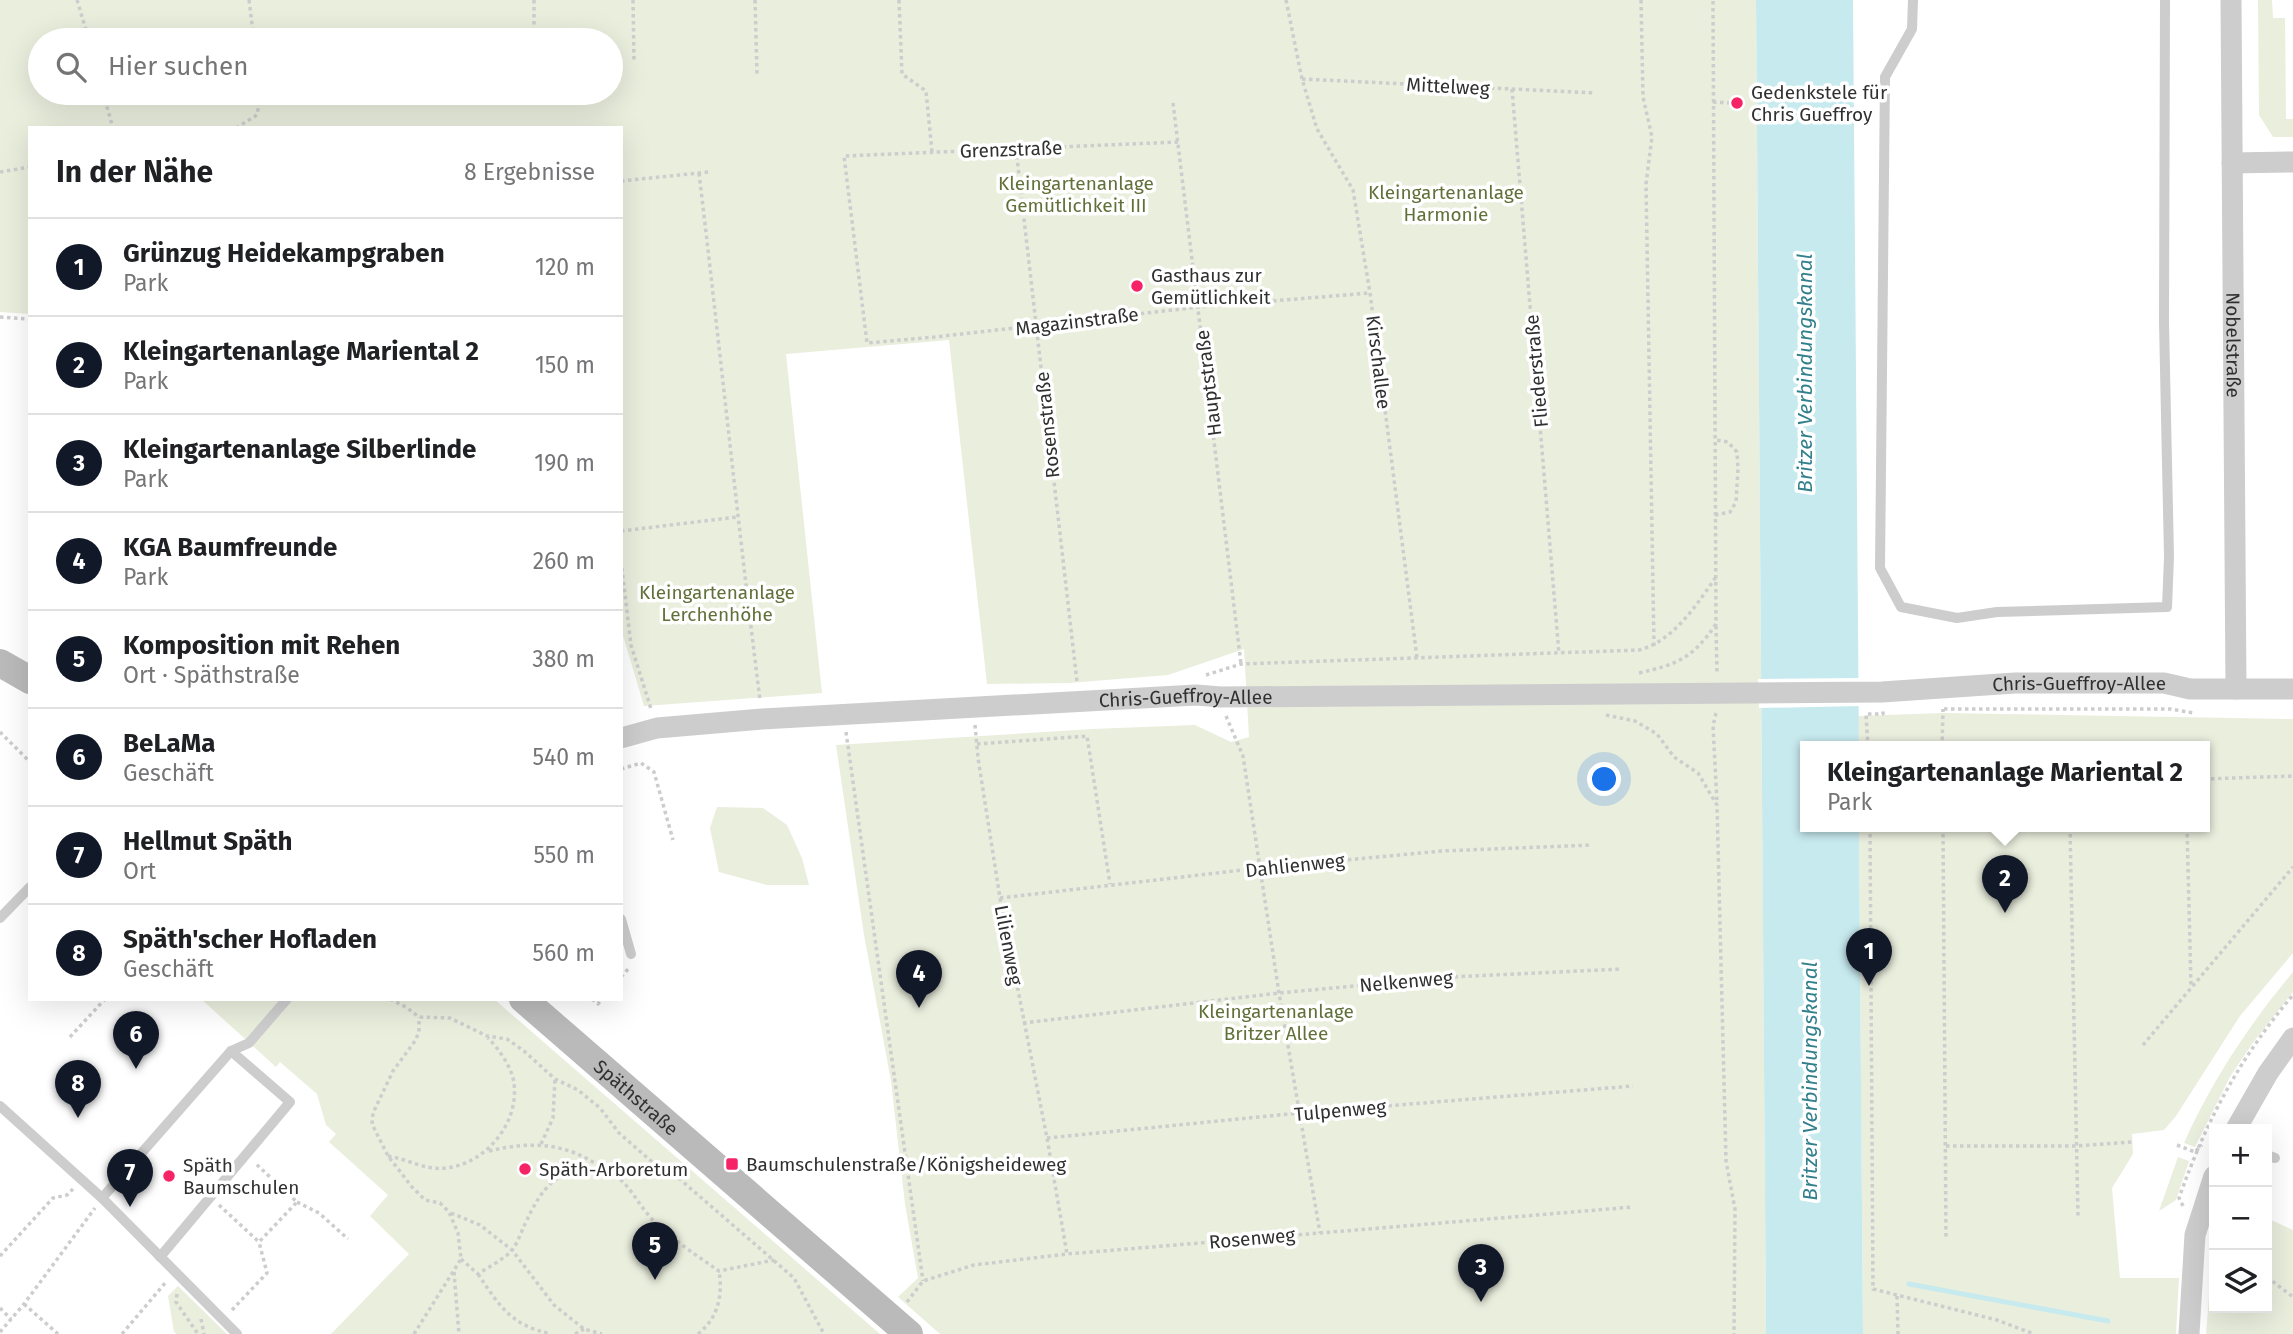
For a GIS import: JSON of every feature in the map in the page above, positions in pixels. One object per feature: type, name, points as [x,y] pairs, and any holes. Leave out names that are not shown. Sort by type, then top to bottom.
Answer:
[{"type":"main road","points":[[0,663],[28,679]]},
{"type":"main road","name":"Späthstraße","points":[[525,1001],[901,1327]]},
{"type":"street","name":"Nobelstraße","points":[[2231,0],[2236,689]]},
{"type":"street","points":[[2232,163],[2293,162]]},
{"type":"street","name":"Chris-Gueffroy-Allee","points":[[623,737],[657,728],[762,719],[1196,695],[1221,697],[1601,693],[1717,684],[1753,694],[1913,691],[2015,683],[2164,683],[2190,689],[2293,690]]},
{"type":"street","points":[[2239,1124],[2268,1073],[2293,1038]]},
{"type":"street","points":[[2189,1334],[2195,1235],[2210,1187]]},
{"type":"lane","points":[[1913,0],[1912,29],[1885,77],[1880,568],[1901,607],[1957,618],[1997,612],[2167,607],[2169,557],[2164,322],[2165,0]]},
{"type":"lane","points":[[0,918],[28,889]]},
{"type":"lane","points":[[623,926],[631,954]]},
{"type":"lane","points":[[102,1198],[231,1051],[249,1044],[284,1001]]},
{"type":"lane","points":[[160,1257],[290,1102],[231,1051]]},
{"type":"lane","points":[[0,1106],[102,1198],[237,1334]]},
{"type":"path","points":[[77,0],[85,28]]},
{"type":"path","points":[[248,0],[252,28]]},
{"type":"path","points":[[534,0],[534,28]]},
{"type":"path","points":[[633,0],[634,60]]},
{"type":"path","points":[[755,0],[757,74]]},
{"type":"path","points":[[898,0],[902,74],[926,91],[932,152]]},
{"type":"path","name":"Kirschallee","points":[[1286,0],[1301,79],[1317,129],[1353,190],[1370,293],[1417,658]]},
{"type":"path","points":[[1641,0],[1643,97],[1652,137],[1646,184],[1654,646]]},
{"type":"path","points":[[1713,0],[1718,704],[1713,726],[1726,1161],[1735,1209],[1734,1334]]},
{"type":"path","name":"Mittelweg","points":[[1301,79],[1595,93]]},
{"type":"path","name":"Fliederstraße","points":[[1512,89],[1559,654]]},
{"type":"path","points":[[1713,102],[1730,103]]},
{"type":"path","name":"Hauptstraße","points":[[1174,103],[1241,664]]},
{"type":"path","points":[[106,105],[112,126]]},
{"type":"path","points":[[239,126],[257,115],[259,105]]},
{"type":"path","name":"Grenzstraße","points":[[867,343],[844,156],[1178,142]]},
{"type":"path","name":"Rosenstraße","points":[[1016,149],[1079,701]]},
{"type":"path","points":[[0,172],[28,167]]},
{"type":"path","points":[[623,181],[709,172]]},
{"type":"path","points":[[699,173],[762,719]]},
{"type":"path","name":"Magazinstraße","points":[[867,343],[1199,307],[1370,293]]},
{"type":"path","points":[[0,317],[28,319]]},
{"type":"path","points":[[1715,440],[1728,442],[1737,453],[1738,469],[1736,502],[1730,512],[1715,515]]},
{"type":"path","points":[[623,531],[737,517]]},
{"type":"path","points":[[1196,695],[1204,676],[1241,664],[1640,650],[1654,646],[1682,621],[1716,577]]},
{"type":"path","points":[[623,578],[631,645],[657,728]]},
{"type":"path","points":[[1630,675],[1690,656],[1716,624]]},
{"type":"path","points":[[1601,693],[1593,709],[1611,718],[1634,721],[1657,734],[1674,757],[1698,773],[1717,805]]},
{"type":"path","points":[[1221,697],[1224,711],[1243,755],[1279,993],[1320,1233]]},
{"type":"path","points":[[1942,741],[1942,709],[2170,709],[2194,713]]},
{"type":"path","points":[[1866,714],[1868,741]]},
{"type":"path","points":[[844,715],[923,1281],[901,1327]]},
{"type":"path","points":[[0,732],[28,760]]},
{"type":"path","name":"Lilienweg","points":[[1067,1254],[1000,898],[977,744],[1087,736],[1110,884]]},
{"type":"path","points":[[623,768],[641,763],[654,772],[673,840]]},
{"type":"path","points":[[2210,779],[2293,776]]},
{"type":"path","points":[[1870,832],[1873,1289],[1997,1320],[2034,1334]]},
{"type":"path","points":[[1943,832],[1946,1237]]},
{"type":"path","points":[[2070,832],[2078,1216]]},
{"type":"path","points":[[2188,832],[2191,988]]},
{"type":"path","name":"Dahlienweg","points":[[1000,898],[1260,868],[1442,851],[1592,845]]},
{"type":"path","points":[[2143,1045],[2293,867]]},
{"type":"path","name":"Nelkenweg","points":[[1023,1023],[1451,976],[1622,969]]},
{"type":"path","points":[[2179,1198],[2195,1152],[2231,1080],[2258,1039],[2293,995]]},
{"type":"path","points":[[70,1037],[103,1001]]},
{"type":"path","points":[[394,1001],[419,1017],[450,1018],[487,1036],[507,1039],[555,1079],[578,1090],[600,1108],[619,1133],[659,1168],[675,1175],[794,1278],[824,1334]]},
{"type":"path","points":[[419,1017],[419,1032],[415,1041],[393,1071],[373,1113],[372,1124],[388,1156],[425,1200],[440,1203],[449,1212],[480,1226],[512,1250],[554,1305],[584,1329],[602,1334]]},
{"type":"path","points":[[487,1036],[498,1049],[514,1082],[514,1103],[507,1125],[489,1151]]},
{"type":"path","points":[[541,1144],[553,1118],[555,1079]]},
{"type":"path","name":"Tulpenweg","points":[[1047,1138],[1300,1113],[1633,1086]]},
{"type":"path","points":[[1945,1146],[2076,1146],[2133,1142]]},
{"type":"path","points":[[388,1156],[403,1158],[426,1167],[449,1168],[489,1151],[516,1144],[541,1144],[580,1154],[623,1181],[650,1217],[719,1271],[722,1290],[717,1311],[698,1334]]},
{"type":"path","points":[[2177,1145],[2195,1152]]},
{"type":"path","points":[[2195,1152],[2202,1146]]},
{"type":"path","points":[[246,1154],[297,1202],[319,1213],[348,1239]]},
{"type":"path","points":[[478,1274],[512,1250],[548,1184],[566,1174],[585,1169],[621,1173],[659,1168]]},
{"type":"path","points":[[0,1256],[53,1198],[67,1195],[81,1180]]},
{"type":"path","points":[[210,1197],[259,1242],[267,1272],[223,1320]]},
{"type":"path","points":[[0,1332],[24,1304],[102,1198]]},
{"type":"path","points":[[259,1242],[297,1202]]},
{"type":"path","name":"Rosenweg","points":[[923,1281],[974,1265],[1067,1254],[1633,1207]]},
{"type":"path","points":[[414,1334],[461,1259],[458,1233],[449,1212]]},
{"type":"path","points":[[461,1259],[478,1274],[510,1317],[531,1331],[549,1334]]},
{"type":"path","points":[[719,1271],[774,1260]]},
{"type":"path","points":[[454,1270],[459,1334]]},
{"type":"path","points":[[122,1334],[177,1275]]},
{"type":"path","points":[[177,1275],[176,1302],[198,1334]]},
{"type":"path","points":[[2272,1281],[2293,1297]]},
{"type":"path","points":[[1896,1296],[1898,1334]]},
{"type":"path","points":[[24,1304],[58,1334]]},
{"type":"path","points":[[0,1308],[11,1319]]},
{"type":"path","points":[[575,1334],[584,1329]]},
{"type":"green space","points":[[0,0],[1756,0],[1766,1334],[940,1334],[898,1297],[918,1278],[905,1204],[891,1081],[864,935],[836,745],[1195,725],[1231,742],[1249,737],[1244,649],[1168,675],[1069,683],[987,684],[949,340],[786,354],[822,693],[644,706],[623,636],[623,126],[28,126],[28,314],[0,312]]},
{"type":"green space","points":[[2258,0],[2272,0],[2273,18],[2285,18],[2286,119],[2293,119],[2293,137],[2273,137],[2259,115]]},
{"type":"green space","points":[[1942,713],[2293,719],[2293,953],[2240,1016],[2176,1116],[2164,1130],[2132,1134],[2133,1154],[2112,1188],[2120,1278],[2179,1278],[2176,1334],[1863,1334],[1859,832],[2210,832],[2210,741],[1859,741],[1858,716]]},
{"type":"green space","points":[[717,807],[763,808],[787,825],[802,858],[809,885],[767,885],[719,872],[710,828]]},
{"type":"green space","points":[[2293,972],[2293,992],[2230,1077],[2195,1147],[2184,1143],[2232,1054]]},
{"type":"green space","name":"Späth-Arboretum","points":[[203,1001],[496,1001],[880,1334],[331,1334],[409,1254],[370,1216],[388,1195],[329,1142],[336,1134],[326,1125],[317,1094],[280,1062],[276,1067]]},
{"type":"green space","points":[[2178,1157],[2189,1161],[2176,1200],[2159,1211]]},
{"type":"green space","points":[[2272,1220],[2293,1230],[2293,1334],[2206,1334],[2209,1296],[2209,1313],[2272,1313]]},
{"type":"green space","points":[[178,1286],[227,1334],[174,1332],[168,1296]]},
{"type":"water","name":"Britzer Verbindungskanal","points":[[1756,0],[1853,0],[1859,741],[1800,741],[1800,832],[1859,832],[1863,1334],[1766,1334]]},
{"type":"pier","points":[[1861,678],[1862,706],[1759,708],[1758,679]]},
{"type":"waterway","points":[[1909,1284],[2108,1321]]},
{"type":"place","name":"Gedenkstele für Chris Gueffroy","points":[[1737,103]]},
{"type":"place","name":"Gasthaus zur Gemütlichkeit","points":[[1137,286]]},
{"type":"place","name":"Kleingartenanlage Mariental 2","points":[[2005,913]]},
{"type":"place","name":"Grünzug Heidekampgraben","points":[[1869,986]]},
{"type":"place","name":"KGA Baumfreunde","points":[[919,1008]]},
{"type":"place","name":"BeLaMa","points":[[136,1069]]},
{"type":"place","name":"Späth'scher Hofladen","points":[[78,1118]]},
{"type":"place","name":"Baumschulenstraße/Königsheideweg","points":[[732,1164]]},
{"type":"place","name":"Späth-Arboretum","points":[[525,1169]]},
{"type":"place","name":"Späth Baumschulen","points":[[169,1176]]},
{"type":"place","name":"Hellmut Späth","points":[[130,1207]]},
{"type":"place","name":"Komposition mit Rehen","points":[[655,1280]]},
{"type":"place","name":"Kleingartenanlage Silberlinde","points":[[1481,1302]]},
{"type":"park label","name":"Kleingartenanlage Gemütlichkeit III","points":[[1076,194]]},
{"type":"park label","name":"Kleingartenanlage Harmonie","points":[[1446,203]]},
{"type":"park label","name":"Kleingartenanlage Lerchenhöhe","points":[[717,603]]},
{"type":"park label","name":"Kleingartenanlage Britzer Allee","points":[[1276,1022]]}]
